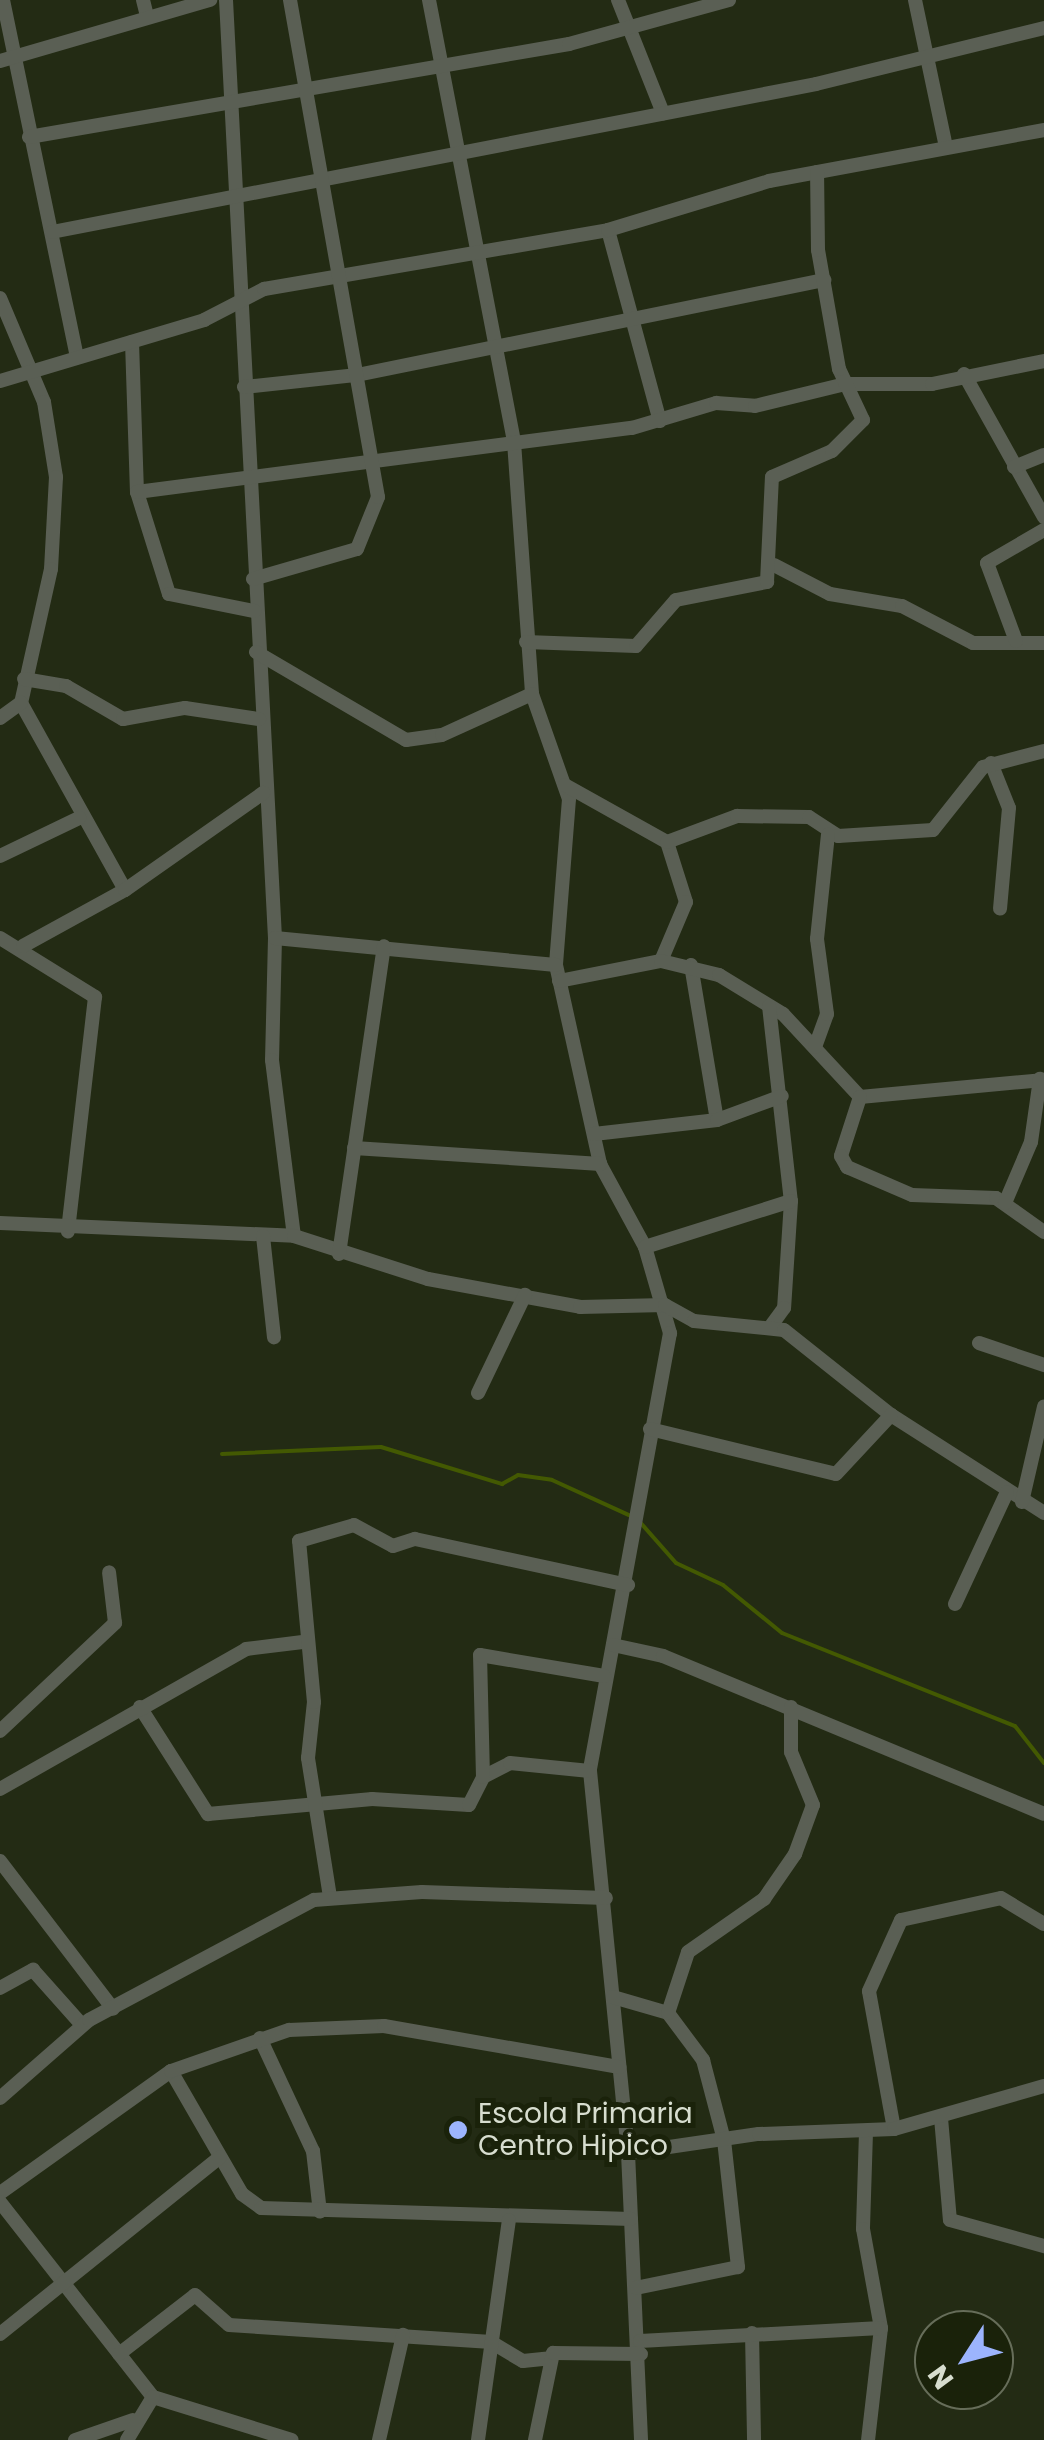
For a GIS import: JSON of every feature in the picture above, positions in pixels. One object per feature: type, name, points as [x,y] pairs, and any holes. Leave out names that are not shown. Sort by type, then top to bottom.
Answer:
[{"type":"street","points":[[3,0],[7,59],[52,232],[77,357]]},
{"type":"street","points":[[143,0],[147,16]]},
{"type":"street","points":[[7,59],[210,0]]},
{"type":"street","points":[[226,0],[259,719],[275,938],[272,1060],[294,1236]]},
{"type":"street","points":[[253,579],[357,549],[375,517],[376,456],[335,276],[290,0]]},
{"type":"street","points":[[428,0],[454,155],[477,252],[490,347],[514,442],[532,694],[565,784],[556,964],[559,981],[600,1164],[645,1247],[665,1305],[670,1347],[650,1430],[634,1516],[628,1585],[604,1676],[590,1771],[606,1898],[628,2152],[641,2348],[641,2440]]},
{"type":"street","points":[[618,0],[663,114]]},
{"type":"street","points":[[29,137],[442,66],[626,28],[729,0]]},
{"type":"street","points":[[915,0],[946,146]]},
{"type":"street","points":[[52,232],[663,114],[1044,28]]},
{"type":"street","points":[[0,381],[132,342],[239,304],[264,289],[608,230],[817,172],[1044,130]]},
{"type":"street","points":[[526,642],[636,646],[676,600],[755,590],[774,565],[770,482],[862,425],[845,384],[824,280],[817,172]]},
{"type":"street","points":[[608,230],[660,420]]},
{"type":"street","points":[[244,387],[357,375],[633,323],[824,280]]},
{"type":"street","points":[[0,298],[50,423],[56,477],[51,569],[21,703],[79,818],[125,890]]},
{"type":"street","points":[[132,342],[137,492],[174,600],[254,611]]},
{"type":"street","points":[[137,492],[376,456],[514,442],[660,420],[845,384],[916,385],[1044,361]]},
{"type":"street","points":[[964,374],[1044,517]]},
{"type":"street","points":[[1014,467],[1044,454]]},
{"type":"street","points":[[1016,641],[987,563],[1044,530]]},
{"type":"street","points":[[774,565],[830,594],[902,606],[973,643],[1044,642]]},
{"type":"street","points":[[256,652],[406,740],[442,735],[532,694]]},
{"type":"street","points":[[24,679],[66,686],[122,718],[186,708],[259,719]]},
{"type":"street","points":[[0,718],[21,703]]},
{"type":"street","points":[[667,842],[737,816],[800,815],[828,835],[933,830],[990,763],[1044,750]]},
{"type":"street","points":[[990,763],[1009,808],[1000,909]]},
{"type":"street","points":[[565,784],[667,842],[686,902],[661,961]]},
{"type":"street","points":[[24,946],[125,890],[263,793]]},
{"type":"street","points":[[0,856],[79,818]]},
{"type":"street","points":[[815,1046],[827,1014],[817,939],[828,835]]},
{"type":"street","points":[[0,938],[24,946],[96,997],[68,1231]]},
{"type":"street","points":[[275,938],[556,964]]},
{"type":"street","points":[[339,1254],[384,946]]},
{"type":"street","points":[[559,981],[661,961],[691,966],[770,1006],[815,1046],[860,1097]]},
{"type":"street","points":[[691,966],[717,1120]]},
{"type":"street","points":[[770,1006],[790,1201],[784,1308],[770,1327]]},
{"type":"street","points":[[860,1097],[1042,1080],[1031,1142],[1005,1203]]},
{"type":"street","points":[[594,1134],[717,1120],[782,1096]]},
{"type":"street","points":[[860,1097],[842,1156],[847,1168],[912,1195],[1005,1203],[1044,1232]]},
{"type":"street","points":[[354,1148],[600,1164]]},
{"type":"street","points":[[645,1247],[790,1201]]},
{"type":"street","points":[[0,1223],[68,1231],[294,1236],[339,1254],[589,1308],[665,1305],[694,1321],[770,1327],[797,1338],[891,1415],[1044,1513]]},
{"type":"street","points":[[263,1236],[274,1336]]},
{"type":"street","points":[[478,1393],[525,1295]]},
{"type":"street","points":[[979,1343],[1044,1365]]},
{"type":"street","points":[[1022,1502],[1044,1407]]},
{"type":"street","points":[[650,1430],[836,1474],[891,1415]]},
{"type":"street","points":[[955,1604],[1008,1492]]},
{"type":"street","points":[[330,1897],[316,1807],[302,1642],[299,1541],[346,1525],[393,1546],[415,1539],[628,1585]]},
{"type":"street","points":[[0,1731],[115,1623],[109,1572]]},
{"type":"street","points":[[0,1790],[246,1649],[302,1642]]},
{"type":"street","points":[[614,1645],[791,1707],[1044,1814]]},
{"type":"street","points":[[140,1707],[203,1812],[469,1805],[483,1777],[480,1655],[604,1676]]},
{"type":"street","points":[[668,2013],[688,1952],[764,1898],[795,1854],[813,1805],[792,1752],[791,1707]]},
{"type":"street","points":[[483,1777],[518,1762],[590,1771]]},
{"type":"street","points":[[0,1861],[112,2009]]},
{"type":"street","points":[[0,2098],[82,2025],[263,1920],[330,1897],[606,1898]]},
{"type":"street","points":[[894,2129],[868,1991],[901,1920],[1001,1898],[1044,1924]]},
{"type":"street","points":[[0,1988],[33,1970],[82,2025]]},
{"type":"street","points":[[613,1997],[668,2013],[703,2060],[724,2140],[736,2271],[636,2288]]},
{"type":"street","points":[[0,2193],[171,2071],[260,2038],[309,2026],[384,2026],[620,2068]]},
{"type":"street","points":[[260,2038],[314,2152],[320,2212]]},
{"type":"street","points":[[171,2071],[250,2203],[320,2212],[509,2220],[631,2219]]},
{"type":"street","points":[[628,2152],[724,2140],[894,2129],[1044,2086]]},
{"type":"street","points":[[942,2118],[950,2220],[1044,2246]]},
{"type":"street","points":[[866,2132],[863,2229],[881,2328],[868,2440]]},
{"type":"street","points":[[0,2334],[220,2157]]},
{"type":"street","points":[[0,2202],[153,2397],[292,2440]]},
{"type":"street","points":[[478,2440],[509,2220]]},
{"type":"street","points":[[119,2354],[195,2295],[229,2325],[490,2342],[523,2361],[752,2333],[881,2328]]},
{"type":"street","points":[[752,2333],[754,2440]]},
{"type":"street","points":[[379,2440],[404,2335]]},
{"type":"street","points":[[535,2440],[550,2358]]},
{"type":"street","points":[[127,2440],[133,2420],[153,2397]]},
{"type":"street","points":[[75,2440],[133,2420]]},
{"type":"waterway","points":[[222,1454],[381,1447],[502,1484],[518,1475],[552,1480],[631,1516]]},
{"type":"waterway","points":[[639,1521],[676,1563],[723,1585],[782,1633],[1015,1726],[1044,1763]]},
{"type":"place","name":"Escola Primaria Centro Hipico","points":[[458,2130]]}]
